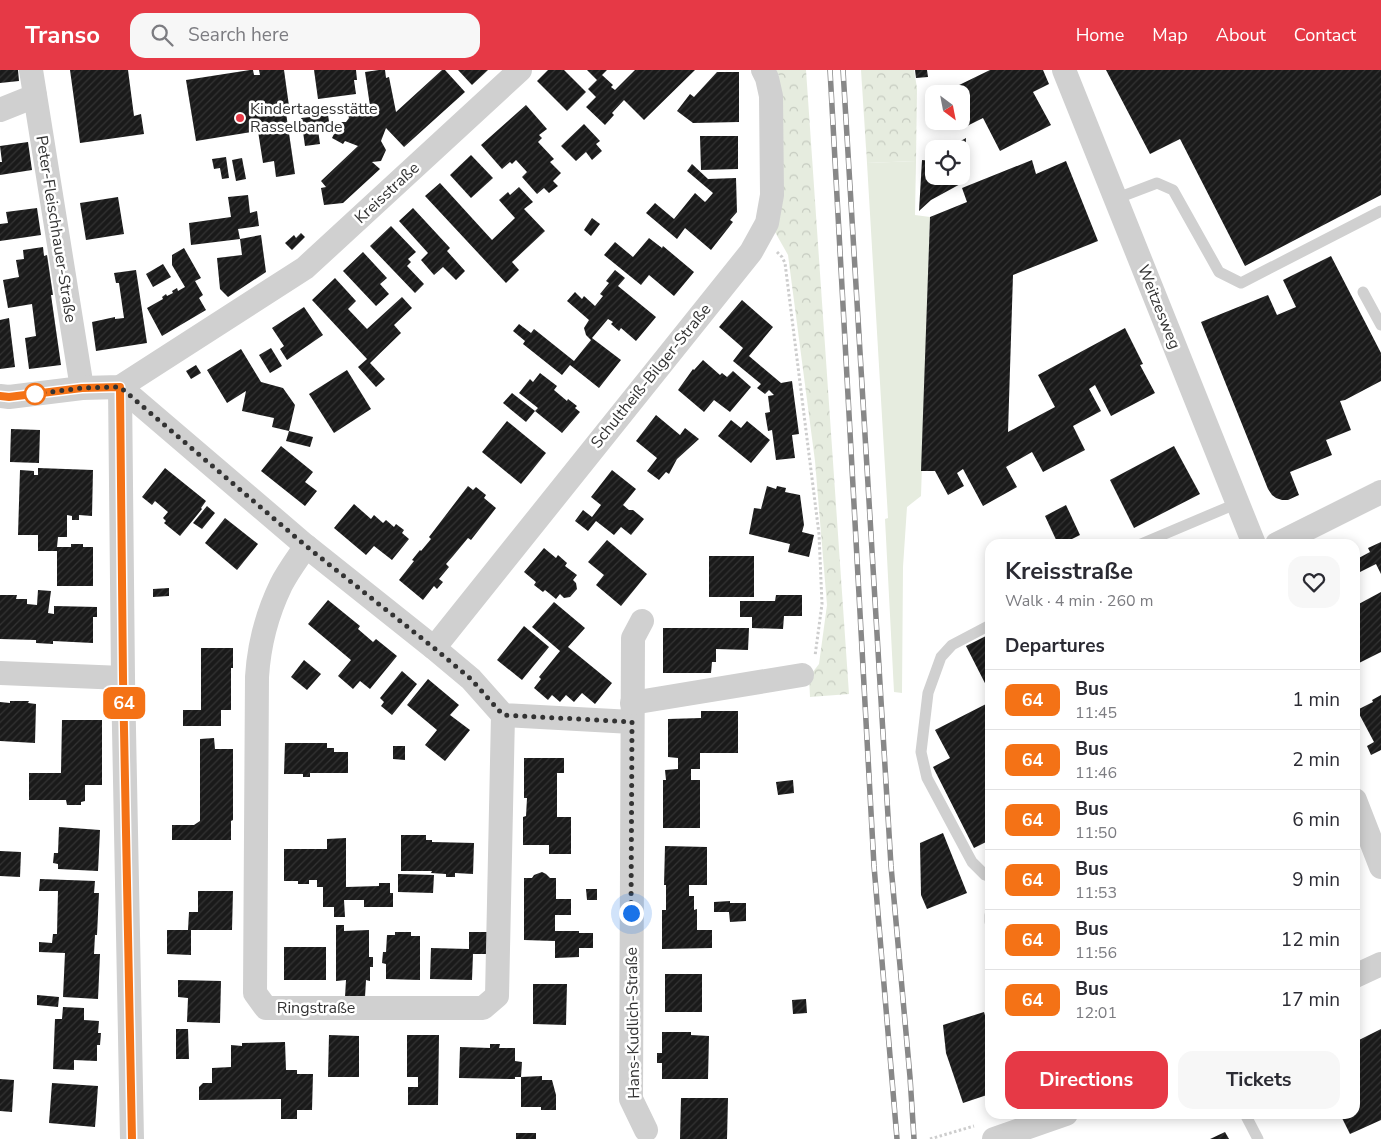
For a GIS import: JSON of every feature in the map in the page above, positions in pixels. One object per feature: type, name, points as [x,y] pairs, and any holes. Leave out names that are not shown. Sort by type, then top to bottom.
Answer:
[{"type":"street","name":"Peter-Fleischhauer-Straße","points":[[31,70],[82,388]]},
{"type":"street","name":"Kreisstraße","points":[[120,387],[305,268],[520,70]]},
{"type":"street","name":"Schultheiß-Bilger-Straße","points":[[434,648],[745,260],[758,240],[767,223],[772,195],[771,96],[767,78],[762,70]]},
{"type":"street","name":"Weitzesweg","points":[[1064,70],[1252,539]]},
{"type":"street","points":[[0,110],[35,96]]},
{"type":"street","points":[[120,387],[123,678],[132,1139]]},
{"type":"street","points":[[0,396],[9,397],[82,388],[120,387],[306,546],[471,679],[503,715],[632,713],[802,675]]},
{"type":"street","points":[[1288,539],[1381,492]]},
{"type":"street","name":"Ringstraße","points":[[306,546],[282,583],[270,608],[258,661],[256,993],[266,1008],[483,1008],[497,996],[503,715]]},
{"type":"street","name":"Hans-Kudlich-Straße","points":[[642,621],[633,638],[631,1099],[646,1130]]},
{"type":"street","points":[[0,672],[123,678]]},
{"type":"street","points":[[1360,813],[1381,867]]},
{"type":"street","points":[[1360,974],[1381,964]]},
{"type":"street","points":[[987,1132],[1044,1119]]},
{"type":"lane","points":[[1115,199],[1157,183],[1173,190],[1219,272],[1241,283],[1381,211]]},
{"type":"lane","points":[[1363,292],[1381,325]]},
{"type":"lane","points":[[1153,539],[1238,503]]},
{"type":"lane","points":[[985,628],[952,646],[941,657],[928,693],[921,752],[928,778],[972,862],[985,875]]},
{"type":"lane","points":[[1248,1119],[1258,1139]]},
{"type":"path","points":[[758,240],[773,248],[785,262],[819,534],[822,604],[818,639],[812,666],[802,675]]},
{"type":"path","points":[[930,1139],[987,1132]]},
{"type":"green space","points":[[776,70],[806,70],[849,694],[810,697],[809,677],[819,664],[827,605],[815,461],[788,255],[775,232],[783,194],[779,76]]},
{"type":"green space","points":[[861,70],[914,70],[917,88],[916,161],[867,163]]},
{"type":"green space","points":[[916,161],[915,215],[930,217],[921,496],[907,507],[903,567],[902,693],[894,692],[885,519],[888,518],[867,163]]},
{"type":"building","points":[[0,70],[18,70],[19,81],[0,83]]},
{"type":"building","points":[[70,70],[128,70],[134,116],[141,114],[144,134],[80,143]]},
{"type":"building","name":"Kindertagesstätte Rasselbande","points":[[253,70],[254,75],[260,75],[259,70],[284,70],[289,106],[285,106],[295,174],[276,177],[274,161],[263,163],[258,131],[196,141],[186,80]]},
{"type":"building","points":[[314,70],[356,70],[357,80],[354,80],[356,94],[318,99]]},
{"type":"building","points":[[385,70],[386,78],[389,77],[396,112],[442,70],[445,70],[465,92],[404,147],[386,128],[381,141],[386,150],[381,161],[372,162],[380,169],[343,203],[324,205],[321,188],[326,187],[321,181],[358,146],[345,141],[343,144],[332,138],[340,122],[346,122],[349,118],[346,110],[370,106],[365,72]]},
{"type":"building","points":[[458,70],[488,70],[472,85]]},
{"type":"building","points":[[548,70],[564,70],[586,92],[567,111],[537,81]]},
{"type":"building","points":[[587,70],[607,70],[602,75],[613,85],[611,87],[615,90],[635,70],[695,70],[644,120],[624,100],[612,113],[614,115],[605,125],[586,107],[596,97],[588,89],[597,80]]},
{"type":"building","points":[[915,70],[927,70],[928,77],[916,78]]},
{"type":"building","points":[[990,70],[1043,70],[1049,84],[1033,92],[1051,125],[1000,151],[983,118],[970,124],[970,85],[959,85]]},
{"type":"building","points":[[1106,70],[1381,70],[1381,195],[1245,266],[1180,139],[1150,154]]},
{"type":"building","points":[[717,72],[739,72],[739,122],[693,123],[677,111],[690,94],[694,97]]},
{"type":"building","points":[[526,105],[547,129],[539,135],[542,138],[538,142],[554,159],[550,162],[561,173],[553,181],[558,186],[549,193],[544,188],[537,194],[522,177],[527,172],[516,160],[512,164],[510,162],[502,169],[481,145]]},
{"type":"building","points":[[328,115],[330,128],[318,130],[320,144],[305,146],[301,118]]},
{"type":"building","points":[[584,124],[600,141],[596,144],[602,151],[592,160],[586,152],[576,161],[561,146]]},
{"type":"building","points":[[700,136],[738,136],[738,169],[701,170]]},
{"type":"building","points":[[28,142],[32,170],[0,175],[0,162],[2,162],[0,146]]},
{"type":"building","points":[[471,155],[493,178],[471,198],[450,175]]},
{"type":"building","points":[[226,157],[229,178],[222,179],[220,168],[214,169],[212,159]]},
{"type":"building","points":[[242,158],[246,179],[236,181],[232,160]]},
{"type":"building","points":[[922,160],[925,160],[925,185],[958,185],[931,200],[919,211]]},
{"type":"building","points":[[1032,160],[1036,174],[1066,161],[1098,241],[1013,275],[1008,432],[1055,407],[1038,375],[1125,328],[1143,364],[1140,365],[1155,393],[1111,416],[1095,385],[1089,389],[1101,411],[1073,426],[1085,450],[1043,472],[1032,452],[1006,467],[1017,487],[983,506],[963,469],[957,473],[964,486],[948,495],[935,471],[921,471],[930,217],[967,202],[962,188]]},
{"type":"building","points":[[692,164],[708,179],[736,178],[737,212],[730,220],[733,222],[711,250],[685,228],[677,239],[646,213],[655,203],[674,219],[695,193],[705,202],[707,200],[713,193],[687,171]]},
{"type":"building","points":[[440,183],[492,240],[515,218],[499,200],[508,192],[510,195],[519,187],[533,202],[524,209],[545,231],[512,262],[519,270],[506,283],[425,196]]},
{"type":"building","points":[[248,195],[250,213],[257,211],[259,226],[238,229],[240,239],[191,245],[189,223],[231,217],[228,197]]},
{"type":"building","points":[[118,197],[124,234],[86,240],[80,203]]},
{"type":"building","points":[[37,208],[41,235],[0,241],[0,224],[8,223],[6,212]]},
{"type":"building","points":[[413,208],[450,248],[447,251],[465,271],[456,280],[443,267],[434,275],[421,260],[428,253],[399,221]]},
{"type":"building","points":[[592,218],[600,224],[591,236],[584,230]]},
{"type":"building","points":[[391,226],[416,252],[408,259],[411,262],[407,266],[424,284],[415,293],[370,246]]},
{"type":"building","points":[[301,233],[305,237],[292,250],[285,243],[294,235],[296,238]]},
{"type":"building","points":[[261,235],[266,272],[228,297],[220,289],[217,258],[242,255],[240,239]]},
{"type":"building","points":[[649,238],[662,248],[663,246],[694,272],[674,296],[649,275],[641,285],[604,255],[615,242],[633,257]]},
{"type":"building","points":[[43,247],[44,256],[47,255],[61,365],[29,369],[25,338],[36,336],[32,304],[8,308],[3,280],[19,277],[16,260],[24,259],[23,250]]},
{"type":"building","points":[[184,248],[201,278],[195,281],[203,295],[199,298],[206,310],[162,336],[147,308],[163,299],[162,297],[166,294],[167,296],[177,288],[178,291],[185,287],[172,265],[172,255]]},
{"type":"building","points":[[363,252],[387,278],[380,284],[389,294],[376,306],[343,271]]},
{"type":"building","points":[[1331,256],[1381,353],[1381,381],[1340,401],[1351,430],[1326,440],[1332,455],[1290,472],[1299,495],[1288,500],[1282,500],[1272,495],[1268,489],[1201,322],[1268,295],[1277,315],[1296,307],[1283,280]]},
{"type":"building","points":[[163,264],[171,277],[153,287],[146,274]]},
{"type":"building","points":[[136,270],[147,343],[96,351],[92,322],[115,317],[115,319],[124,318],[119,283],[116,283],[114,273]]},
{"type":"building","points":[[615,270],[625,278],[618,286],[656,317],[636,341],[621,328],[619,331],[611,324],[613,322],[608,319],[592,338],[621,360],[599,388],[570,365],[562,375],[523,344],[525,341],[513,331],[519,324],[531,333],[534,329],[574,361],[591,340],[586,335],[584,328],[589,320],[567,301],[575,292],[582,299],[584,296],[595,306],[603,296],[600,294],[609,283],[606,281]]},
{"type":"building","points":[[335,278],[356,301],[348,309],[367,329],[402,297],[412,308],[394,325],[401,333],[370,363],[385,379],[376,387],[358,367],[367,359],[312,300]]},
{"type":"building","points":[[742,300],[773,327],[749,356],[781,383],[792,381],[799,434],[792,435],[795,458],[776,460],[772,430],[768,431],[765,413],[770,412],[768,396],[774,395],[769,390],[765,394],[757,388],[761,384],[733,361],[743,348],[719,327]]},
{"type":"building","points":[[304,307],[323,335],[287,360],[280,349],[284,346],[272,328]]},
{"type":"building","points":[[9,318],[15,367],[0,369],[0,320]]},
{"type":"building","points":[[271,348],[282,366],[270,373],[259,355]]},
{"type":"building","points":[[241,349],[261,382],[283,388],[295,405],[289,431],[272,427],[274,418],[242,411],[246,391],[227,403],[207,370]]},
{"type":"building","points":[[703,360],[720,375],[722,373],[727,377],[733,371],[751,387],[730,412],[714,400],[704,412],[678,390],[693,369]]},
{"type":"building","points":[[196,365],[201,373],[191,379],[186,371]]},
{"type":"building","points":[[347,370],[371,409],[334,433],[309,394]]},
{"type":"building","points":[[540,373],[557,386],[554,390],[567,401],[568,399],[577,406],[575,408],[580,412],[562,433],[535,411],[538,408],[519,393],[530,379],[533,382]]},
{"type":"building","points":[[512,393],[535,411],[526,422],[503,403]]},
{"type":"building","points":[[656,415],[680,435],[685,428],[699,439],[677,459],[669,474],[666,472],[659,480],[647,471],[657,458],[636,441]]},
{"type":"building","points":[[731,420],[741,428],[747,421],[770,440],[751,463],[718,436]]},
{"type":"building","points":[[507,421],[546,453],[521,484],[482,452]]},
{"type":"building","points":[[11,429],[40,430],[39,463],[10,462]]},
{"type":"building","points":[[289,431],[313,437],[310,447],[286,441]]},
{"type":"building","points":[[281,446],[313,472],[305,482],[317,491],[305,506],[261,471]]},
{"type":"building","points":[[1174,446],[1200,494],[1134,528],[1110,480]]},
{"type":"building","points":[[38,468],[93,470],[92,516],[79,515],[79,520],[72,520],[72,516],[67,515],[67,537],[58,537],[57,547],[71,547],[71,544],[83,544],[83,547],[93,547],[93,586],[57,586],[57,551],[38,551],[38,535],[18,535],[20,470],[34,471],[34,475],[38,475]]},
{"type":"building","points":[[165,468],[206,501],[202,509],[180,536],[164,523],[166,521],[163,518],[168,512],[155,501],[152,505],[142,497]]},
{"type":"building","points":[[612,470],[636,489],[623,505],[644,519],[631,535],[621,527],[614,535],[596,521],[588,531],[575,521],[583,510],[592,517],[601,505],[591,497]]},
{"type":"building","points":[[468,486],[473,490],[476,487],[486,495],[484,498],[496,508],[471,540],[468,538],[446,564],[449,567],[439,579],[443,582],[437,589],[434,586],[423,600],[399,580],[414,561],[412,560],[431,539],[429,537]]},
{"type":"building","points":[[767,486],[776,489],[777,486],[786,488],[785,492],[800,495],[804,525],[802,532],[814,535],[809,557],[788,552],[790,544],[749,534],[754,508],[761,509]]},
{"type":"building","points":[[354,504],[371,519],[374,515],[383,523],[386,520],[394,527],[396,524],[404,530],[402,533],[409,539],[392,560],[374,546],[366,555],[334,528]]},
{"type":"building","points":[[1066,505],[1080,535],[1072,539],[1056,539],[1045,516]]},
{"type":"building","points":[[207,506],[215,513],[202,529],[193,523]]},
{"type":"building","points":[[225,518],[258,544],[237,570],[205,543]]},
{"type":"building","points":[[607,540],[647,574],[621,606],[596,585],[604,575],[588,562]]},
{"type":"building","points":[[1381,542],[1381,574],[1376,564],[1360,572],[1360,557],[1370,552],[1368,548]]},
{"type":"building","points":[[544,548],[556,558],[558,555],[567,563],[565,566],[577,575],[573,580],[576,583],[577,589],[570,597],[564,598],[560,594],[556,599],[545,590],[543,592],[534,585],[536,582],[524,572]]},
{"type":"building","points":[[709,556],[754,556],[754,597],[709,597]]},
{"type":"building","points":[[169,588],[169,596],[153,597],[153,589]]},
{"type":"building","points":[[38,590],[51,591],[48,613],[54,614],[54,606],[97,607],[97,617],[93,617],[93,643],[53,641],[53,644],[36,643],[36,640],[0,639],[0,595],[17,595],[16,599],[27,599],[27,604],[37,605]]},
{"type":"building","points":[[1381,592],[1381,652],[1360,662],[1360,603]]},
{"type":"building","points":[[776,595],[802,595],[802,616],[784,616],[783,629],[752,628],[752,617],[740,617],[740,601],[775,601]]},
{"type":"building","points":[[328,600],[360,626],[358,629],[373,642],[376,639],[397,656],[370,689],[360,681],[353,689],[338,676],[351,660],[308,624]]},
{"type":"building","points":[[554,602],[585,628],[568,647],[612,683],[595,704],[582,693],[574,702],[566,695],[560,702],[552,695],[548,700],[534,688],[541,679],[539,677],[560,651],[532,627]]},
{"type":"building","points":[[524,626],[549,647],[522,680],[497,660]]},
{"type":"building","points":[[663,628],[749,628],[748,650],[716,649],[716,662],[712,662],[711,673],[663,673]]},
{"type":"building","points":[[985,636],[985,683],[966,646]]},
{"type":"building","points":[[201,648],[233,648],[231,710],[221,710],[221,726],[183,726],[183,710],[201,710]]},
{"type":"building","points":[[304,660],[321,674],[307,690],[291,677]]},
{"type":"building","points":[[402,671],[417,684],[392,715],[381,706],[384,702],[380,698]]},
{"type":"building","points":[[428,679],[459,705],[450,715],[470,730],[445,761],[425,745],[437,730],[407,705]]},
{"type":"building","points":[[1381,695],[1381,750],[1371,755],[1367,746],[1374,742],[1360,716],[1360,708],[1373,702],[1372,700]]},
{"type":"building","points":[[10,701],[29,701],[28,703],[36,704],[35,743],[0,741],[0,702],[10,703]]},
{"type":"building","points":[[985,705],[985,842],[974,848],[933,767],[950,758],[935,730]]},
{"type":"building","points":[[701,711],[738,711],[738,753],[700,753],[700,769],[691,769],[691,780],[700,780],[700,828],[663,828],[663,780],[666,780],[665,770],[678,769],[678,758],[668,757],[668,719],[701,718]]},
{"type":"building","points":[[62,720],[102,720],[102,785],[85,785],[85,801],[81,802],[81,805],[67,805],[66,800],[29,800],[29,773],[61,773]]},
{"type":"building","points":[[214,738],[215,749],[233,749],[233,820],[231,821],[231,840],[172,840],[172,825],[194,825],[200,821],[200,739]]},
{"type":"building","points":[[285,743],[327,743],[327,748],[334,748],[334,752],[348,752],[348,773],[310,773],[310,777],[303,777],[303,774],[284,774]]},
{"type":"building","points":[[393,746],[405,746],[405,760],[393,759]]},
{"type":"building","points":[[524,758],[564,758],[564,773],[557,773],[557,817],[571,817],[571,854],[549,854],[549,845],[523,845],[523,817],[526,816],[527,798],[524,798]]},
{"type":"building","points":[[793,780],[794,793],[778,795],[776,782]]},
{"type":"building","points":[[59,827],[100,830],[98,871],[58,869],[58,864],[53,863],[54,853],[58,853]]},
{"type":"building","points":[[943,833],[967,893],[927,909],[921,895],[920,843]]},
{"type":"building","points":[[401,835],[426,835],[426,840],[432,840],[432,842],[474,843],[473,874],[455,873],[455,877],[446,877],[446,874],[431,873],[432,871],[401,871]]},
{"type":"building","points":[[346,838],[346,887],[379,886],[379,883],[390,883],[390,893],[393,893],[393,907],[364,907],[364,900],[344,900],[345,917],[334,917],[334,907],[323,907],[323,887],[317,887],[317,880],[309,880],[309,884],[298,884],[298,881],[284,881],[284,849],[327,849],[327,839]]},
{"type":"building","points":[[665,846],[707,847],[707,885],[689,885],[689,896],[694,896],[694,910],[697,909],[697,930],[712,930],[712,948],[662,949],[662,910],[666,910],[666,885],[664,885]]},
{"type":"building","points":[[0,851],[21,852],[20,877],[0,876]]},
{"type":"building","points":[[542,872],[550,878],[556,878],[556,899],[571,899],[571,915],[555,915],[555,931],[593,933],[593,948],[579,948],[579,957],[555,958],[555,941],[524,940],[524,878],[532,878],[534,875]]},
{"type":"building","points":[[398,874],[434,875],[433,893],[398,892]]},
{"type":"building","points":[[40,879],[95,881],[94,893],[99,893],[94,954],[100,954],[98,999],[63,997],[65,953],[39,952],[39,942],[52,943],[53,934],[57,934],[58,891],[39,891]]},
{"type":"building","points":[[586,889],[597,889],[597,900],[587,900]]},
{"type":"building","points":[[198,891],[233,891],[232,930],[191,930],[191,955],[167,954],[167,930],[188,930],[189,912],[198,912]]},
{"type":"building","points":[[730,901],[730,903],[746,903],[746,921],[730,922],[729,912],[714,912],[714,902]]},
{"type":"building","points":[[336,925],[344,925],[344,931],[369,930],[369,957],[373,957],[373,967],[370,967],[370,981],[366,980],[365,997],[345,997],[346,980],[336,981]]},
{"type":"building","points":[[395,932],[411,932],[411,936],[420,936],[420,980],[386,979],[386,964],[382,963],[383,952],[386,952],[387,935],[395,935]]},
{"type":"building","points":[[469,932],[488,932],[487,954],[473,954],[472,980],[430,979],[431,948],[469,949]]},
{"type":"building","points":[[284,947],[326,947],[326,980],[284,980]]},
{"type":"building","points":[[665,974],[702,974],[702,1012],[665,1012]]},
{"type":"building","points":[[178,980],[221,981],[220,1023],[187,1022],[188,998],[178,997]]},
{"type":"building","points":[[533,984],[567,984],[566,1025],[533,1024]]},
{"type":"building","points":[[37,995],[59,997],[58,1007],[37,1005]]},
{"type":"building","points":[[806,999],[807,1013],[793,1014],[792,1000]]},
{"type":"building","points":[[63,1007],[84,1008],[84,1020],[99,1021],[98,1033],[101,1033],[100,1045],[97,1045],[97,1061],[74,1060],[74,1070],[53,1069],[55,1019],[62,1019]]},
{"type":"building","points":[[984,1012],[985,1096],[963,1103],[946,1053],[943,1025]]},
{"type":"building","points":[[176,1029],[188,1029],[189,1059],[176,1059]]},
{"type":"building","points":[[1381,1029],[1381,1120],[1350,1134],[1342,1119],[1360,1119],[1360,1040]]},
{"type":"building","points":[[662,1032],[691,1032],[691,1035],[709,1036],[708,1079],[662,1079],[662,1063],[657,1063],[657,1053],[662,1053]]},
{"type":"building","points":[[329,1035],[359,1036],[359,1077],[328,1077]]},
{"type":"building","points":[[407,1035],[439,1035],[438,1105],[408,1105],[408,1087],[418,1087],[418,1077],[407,1077]]},
{"type":"building","points":[[285,1042],[286,1070],[297,1070],[297,1074],[313,1074],[312,1110],[297,1110],[297,1119],[281,1119],[281,1099],[199,1100],[199,1087],[203,1083],[212,1083],[212,1068],[231,1067],[231,1045],[242,1046],[242,1043]]},
{"type":"building","points":[[490,1044],[500,1044],[499,1048],[515,1048],[515,1061],[522,1062],[521,1077],[515,1077],[515,1079],[459,1078],[460,1047],[490,1048]]},
{"type":"building","points":[[542,1076],[542,1080],[552,1080],[556,1095],[556,1110],[541,1110],[541,1107],[521,1107],[521,1077]]},
{"type":"building","points":[[0,1079],[14,1080],[12,1112],[0,1111]]},
{"type":"building","points":[[52,1083],[98,1086],[95,1127],[49,1123]]},
{"type":"building","points":[[681,1098],[728,1098],[727,1139],[680,1139]]},
{"type":"building","points":[[1225,1132],[1229,1139],[1210,1139]]},
{"type":"building","points":[[516,1133],[536,1133],[536,1139],[516,1139]]},
{"type":"railway","points":[[830,70],[874,866],[897,1139]]},
{"type":"railway","points":[[843,70],[891,866],[914,1139]]},
{"type":"bus line","name":"64","points":[[0,396],[9,397],[82,388],[120,387],[123,678],[132,1139]]},
{"type":"place","name":"Kindertagesstätte Rasselbande","points":[[240,118]]},
{"type":"route","points":[[35,394],[82,388],[120,387],[306,546],[471,679],[503,715],[632,722],[631,913]]}]
